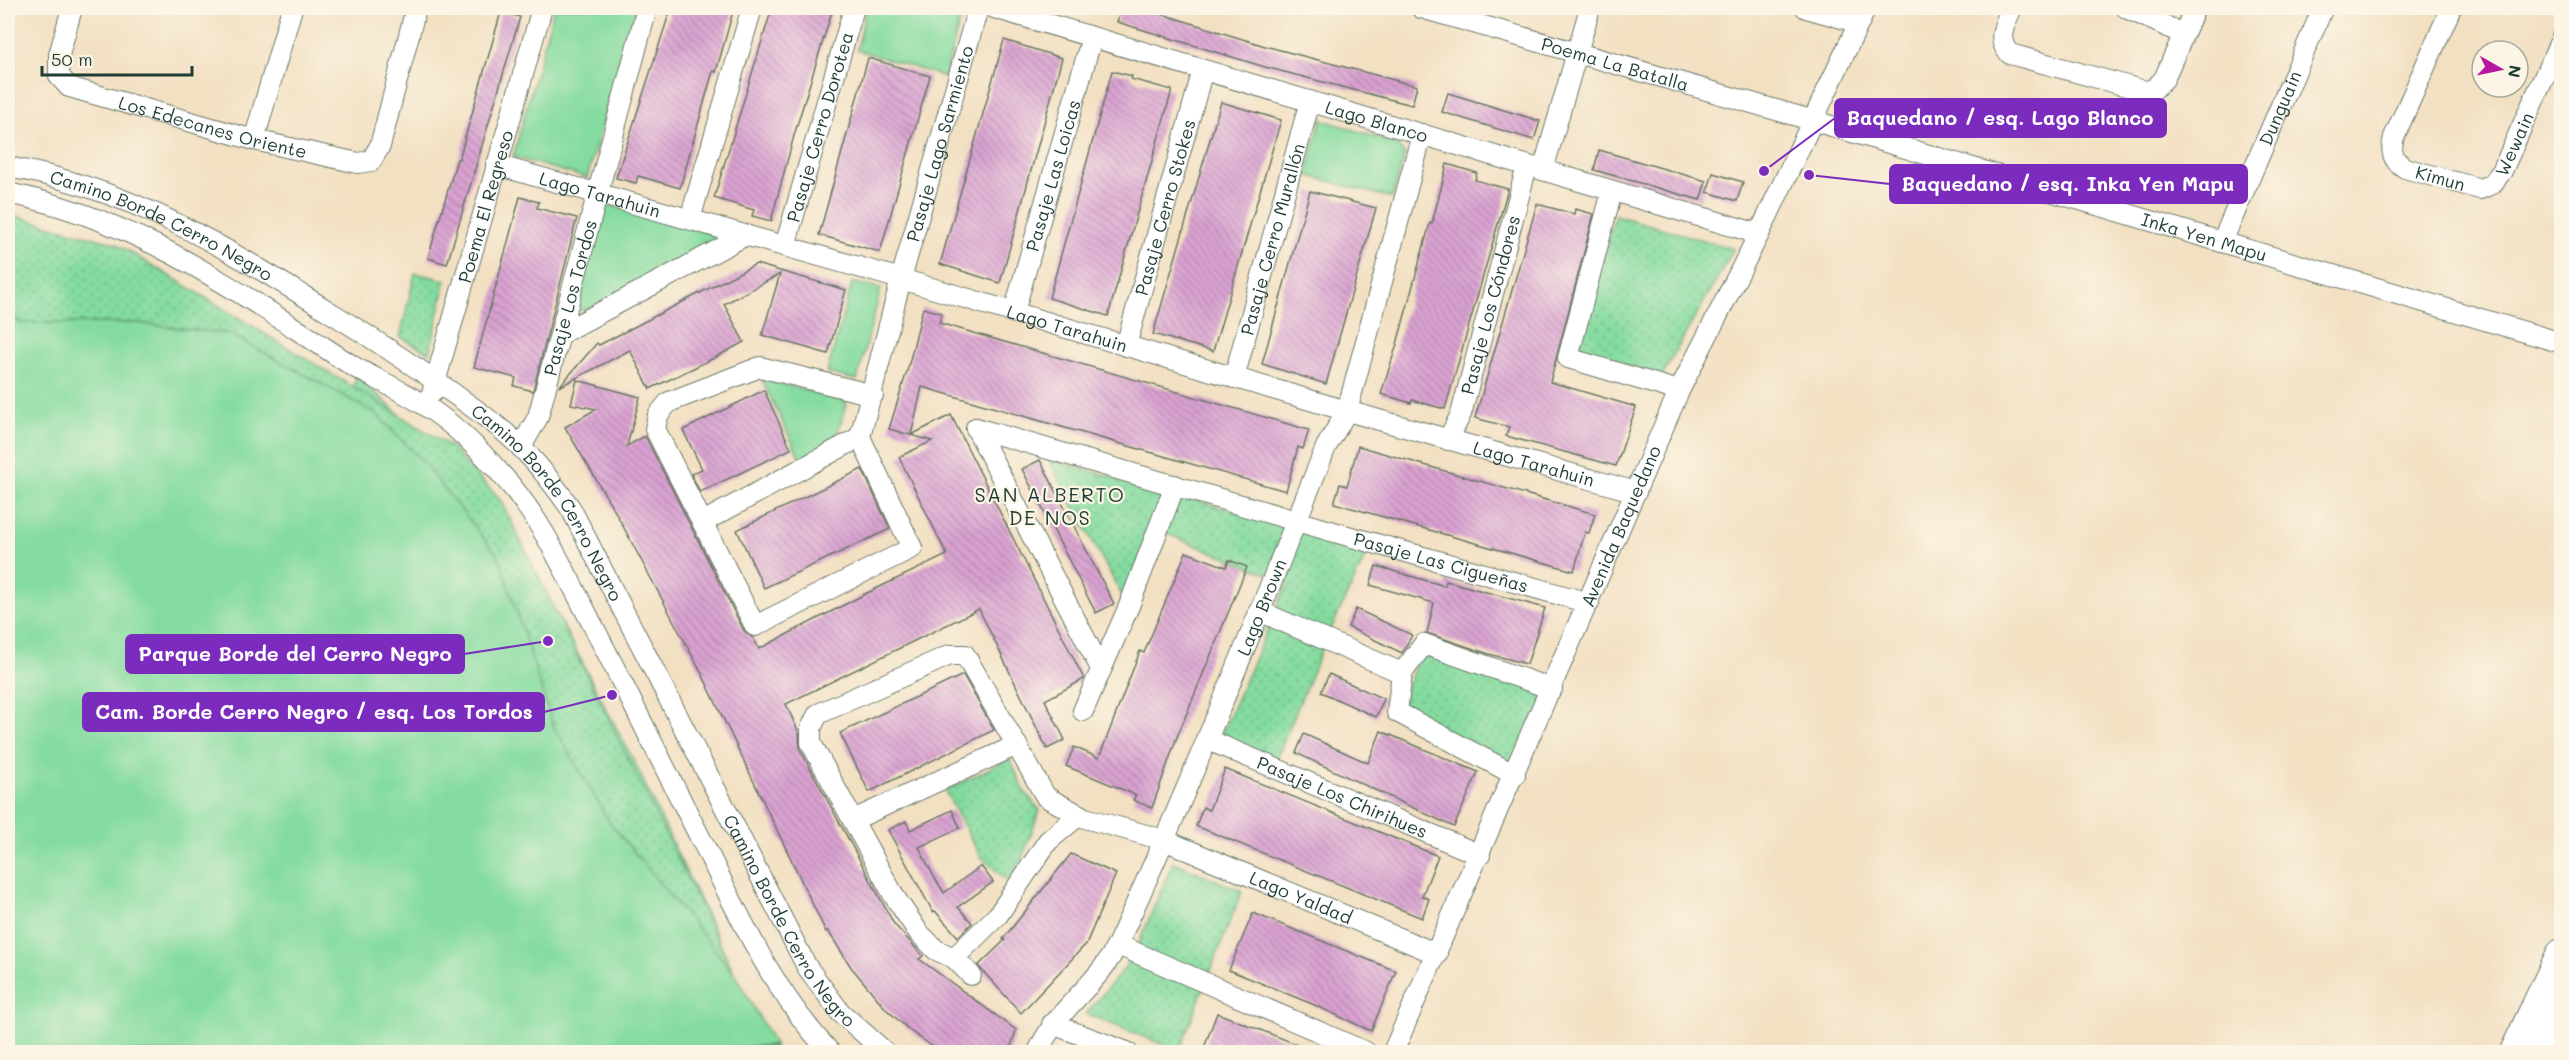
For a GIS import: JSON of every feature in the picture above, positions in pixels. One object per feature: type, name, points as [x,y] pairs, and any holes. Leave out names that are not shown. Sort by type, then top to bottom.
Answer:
[{"type":"main road","points":[[2516,1053],[2562,955]]},
{"type":"main road","points":[[2547,1053],[2562,999]]},
{"type":"street","name":"Los Edecanes Oriente","points":[[72,8],[59,55],[59,76],[69,87],[254,140],[358,163],[371,161],[380,146],[416,8]]},
{"type":"street","points":[[254,140],[292,8]]},
{"type":"street","name":"Poema El Regreso","points":[[428,407],[542,8]]},
{"type":"street","name":"Pasaje Los Tordos","points":[[521,447],[538,417],[647,8]]},
{"type":"street","points":[[690,219],[752,8]]},
{"type":"street","name":"Pasaje Cerro Dorotea","points":[[785,246],[854,8]]},
{"type":"street","name":"Pasaje Lago Sarmiento","points":[[860,437],[873,395],[901,279],[978,8]]},
{"type":"street","name":"Lago Blanco","points":[[994,8],[1759,234]]},
{"type":"street","name":"Poema La Batalla","points":[[1421,8],[1811,120]]},
{"type":"street","name":"Pasaje Los Cóndores","points":[[1448,440],[1461,414],[1535,168],[1577,52],[1590,8]]},
{"type":"street","points":[[1806,8],[1862,15]]},
{"type":"street","points":[[2012,8],[2002,30],[2002,43],[2007,51],[2015,56],[2139,90],[2154,89],[2164,79],[2195,8]]},
{"type":"street","points":[[2126,8],[2183,34]]},
{"type":"street","name":"Dunguain","points":[[2222,242],[2323,8]]},
{"type":"street","name":"Kimun","points":[[2451,8],[2394,137],[2392,148],[2394,158],[2400,165],[2410,170],[2475,188],[2484,188],[2492,184]]},
{"type":"street","name":"Avenida Baquedano","points":[[1393,1053],[1680,391],[1759,234],[1862,15]]},
{"type":"street","name":"Pasaje Las Loicas","points":[[1014,312],[1092,37]]},
{"type":"street","name":"Wewain","points":[[2492,184],[2502,171],[2562,37]]},
{"type":"street","name":"Pasaje Cerro Stokes","points":[[1126,346],[1203,70]]},
{"type":"street","name":"Pasaje Cerro Murallón","points":[[1234,378],[1310,101]]},
{"type":"street","name":"Inka Yen Mapu","points":[[1811,120],[2222,242],[2560,338]]},
{"type":"street","name":"Lago Brown","points":[[1038,1053],[1052,1024],[1105,965],[1118,945],[1164,840],[1326,447],[1347,411],[1422,134]]},
{"type":"street","name":"Lago Tarahuin","points":[[496,165],[901,279],[1347,411],[1636,492]]},
{"type":"street","name":"Camino Borde Cerro Negro","points":[[8,167],[54,177],[108,193],[177,222],[239,256],[376,340],[507,434],[521,447],[558,490],[578,523],[618,597],[662,691],[807,967],[840,1012],[885,1053]]},
{"type":"street","points":[[1611,190],[1568,358],[1680,391]]},
{"type":"street","name":"Camino Borde Cerro Negro","points":[[8,194],[70,209],[160,246],[210,273],[354,367],[428,407],[471,443],[502,474],[540,527],[641,718],[754,946],[786,999],[830,1053]]},
{"type":"street","points":[[562,333],[746,235]]},
{"type":"street","points":[[703,522],[860,437],[912,548],[756,626],[655,429],[658,415],[669,402],[760,367],[873,395]]},
{"type":"street","name":"Pasaje Las Cigueñas","points":[[1101,669],[976,428],[1589,603]]},
{"type":"street","points":[[1083,711],[1129,606],[1175,485]]},
{"type":"street","points":[[1259,611],[1402,673]]},
{"type":"street","points":[[1515,775],[1397,712],[1402,673],[1424,644],[1551,689]]},
{"type":"street","name":"Lago Yaldad","points":[[853,820],[811,744],[811,728],[818,714],[950,655],[965,655],[1046,796],[1080,814],[1164,840],[1437,954]]},
{"type":"street","name":"Pasaje Los Chirihues","points":[[1206,739],[1480,855]]},
{"type":"street","points":[[971,975],[954,958],[936,950],[920,933],[894,896],[853,820],[1017,745]]},
{"type":"street","points":[[954,958],[998,915],[1048,841],[1080,814]]},
{"type":"street","points":[[1118,945],[1366,1053]]},
{"type":"street","points":[[1052,1024],[1127,1053]]},
{"type":"green space","points":[[554,8],[636,8],[587,178],[513,157]]},
{"type":"green space","points":[[866,8],[936,8],[961,15],[945,77],[857,50]]},
{"type":"green space","points":[[1321,119],[1396,144],[1405,155],[1392,198],[1306,175]]},
{"type":"green space","points":[[601,203],[724,237],[584,311],[571,306]]},
{"type":"green space","points":[[8,214],[117,244],[450,446],[501,501],[734,973],[610,823],[553,725],[499,557],[422,461],[375,413],[230,334],[137,323],[22,323],[8,317]]},
{"type":"green space","points":[[1615,215],[1734,249],[1662,375],[1577,352]]},
{"type":"green space","points":[[415,273],[446,280],[430,353],[400,337]]},
{"type":"green space","points":[[852,283],[881,288],[857,380],[827,373]]},
{"type":"green space","points":[[8,317],[22,323],[137,323],[230,334],[349,398],[357,376],[452,462],[532,567],[635,763],[734,973],[775,1045],[687,1052],[8,1052]]},
{"type":"green space","points":[[761,378],[847,402],[834,445],[800,458]]},
{"type":"green space","points":[[1048,459],[1369,549],[1323,646],[1276,760],[1219,740],[1288,582],[1152,528],[1125,601]]},
{"type":"green space","points":[[1424,644],[1552,689],[1515,775],[1397,712]]},
{"type":"green space","points":[[1010,758],[1024,791],[1040,810],[1019,866],[1008,881],[981,857],[945,791]]},
{"type":"green space","points":[[1173,862],[1242,891],[1179,1051],[1086,1014],[1124,969],[1136,950]]},
{"type":"green space","points":[[775,1045],[770,1052],[689,1052]]},
{"type":"building","points":[[671,8],[734,8],[716,72],[713,71],[680,188],[638,176],[636,183],[616,178]]},
{"type":"building","points":[[772,8],[833,8],[795,132],[771,221],[752,216],[754,210],[714,198]]},
{"type":"building","points":[[1121,8],[1149,10],[1265,46],[1417,86],[1412,105],[1265,67],[1117,22]]},
{"type":"building","points":[[501,12],[520,17],[447,264],[428,258]]},
{"type":"building","points":[[1004,40],[1062,58],[1000,283],[940,264]]},
{"type":"building","points":[[868,58],[930,76],[880,252],[819,235]]},
{"type":"building","points":[[1112,71],[1132,76],[1131,79],[1172,90],[1108,316],[1049,298]]},
{"type":"building","points":[[1448,93],[1540,121],[1534,140],[1442,112]]},
{"type":"building","points":[[1221,102],[1281,120],[1213,351],[1153,334]]},
{"type":"building","points":[[1599,150],[1706,181],[1700,200],[1594,170]]},
{"type":"building","points":[[1447,164],[1477,173],[1475,180],[1508,189],[1445,409],[1412,400],[1411,403],[1381,394],[1430,223],[1432,224]]},
{"type":"building","points":[[1713,173],[1743,182],[1737,201],[1707,192]]},
{"type":"building","points":[[1310,191],[1376,208],[1326,384],[1262,364]]},
{"type":"building","points":[[520,197],[539,202],[537,208],[577,218],[533,391],[514,386],[516,378],[474,367]]},
{"type":"building","points":[[1537,204],[1574,214],[1575,209],[1594,214],[1550,382],[1636,407],[1616,466],[1506,436],[1509,427],[1475,418]]},
{"type":"building","points":[[756,264],[846,290],[828,354],[762,335],[780,274],[724,304],[744,342],[716,357],[650,389],[630,350],[559,387],[597,343],[599,345]]},
{"type":"building","points":[[923,308],[942,313],[939,323],[1309,430],[1303,449],[1298,447],[1286,491],[922,387],[911,435],[951,415],[1084,679],[1045,700],[1065,740],[1047,749],[979,609],[786,704],[799,733],[800,749],[894,924],[923,956],[919,959],[1016,1030],[1009,1053],[942,1053],[909,1030],[886,1009],[851,967],[828,931],[826,932],[702,674],[616,513],[565,427],[596,409],[571,404],[577,380],[640,397],[627,446],[645,436],[744,631],[754,639],[759,649],[947,555],[899,457],[932,441],[889,429]]},
{"type":"building","points":[[764,390],[791,449],[700,492],[691,474],[702,469],[683,430]]},
{"type":"building","points":[[1358,446],[1595,514],[1589,533],[1585,532],[1574,571],[1334,503],[1340,484],[1347,486]]},
{"type":"building","points":[[1040,460],[1114,604],[1096,613],[1022,469]]},
{"type":"building","points":[[862,469],[890,529],[764,588],[737,530]]},
{"type":"building","points":[[1186,552],[1226,567],[1229,560],[1247,567],[1177,737],[1152,808],[1133,800],[1136,795],[1066,766],[1074,747],[1099,758],[1140,651],[1144,653]]},
{"type":"building","points":[[1376,566],[1445,586],[1446,581],[1545,608],[1527,664],[1427,633],[1434,603],[1370,585]]},
{"type":"building","points":[[1356,609],[1412,635],[1402,653],[1348,627]]},
{"type":"building","points":[[1329,674],[1384,699],[1376,717],[1321,692]]},
{"type":"building","points":[[963,675],[994,730],[869,792],[840,733]]},
{"type":"building","points":[[1381,731],[1478,772],[1454,827],[1296,753],[1304,734],[1368,763]]},
{"type":"building","points":[[1225,769],[1438,856],[1422,896],[1429,899],[1422,918],[1196,826],[1203,807],[1209,810]]},
{"type":"building","points":[[952,810],[960,828],[919,847],[933,875],[944,893],[981,866],[993,882],[958,907],[972,923],[958,937],[935,911],[933,912],[888,830],[906,821],[910,830]]},
{"type":"building","points":[[1071,854],[1116,874],[1086,944],[1021,1013],[978,966],[1005,940],[1003,939]]},
{"type":"building","points":[[1253,913],[1396,971],[1371,1031],[1229,970]]},
{"type":"building","points":[[1217,1013],[1314,1051],[1313,1053],[1202,1053]]},
{"type":"place","name":"Baquedano / esq. Lago Blanco","points":[[1764,171]]},
{"type":"place","name":"Baquedano / esq. Inka Yen Mapu","points":[[1809,175]]},
{"type":"place","name":"Parque Borde del Cerro Negro","points":[[548,641]]},
{"type":"place","name":"Cam. Borde Cerro Negro / esq. Los Tordos","points":[[612,695]]},
{"type":"district","name":"SAN ALBERTO DE NOS","points":[[1050,506]]}]
